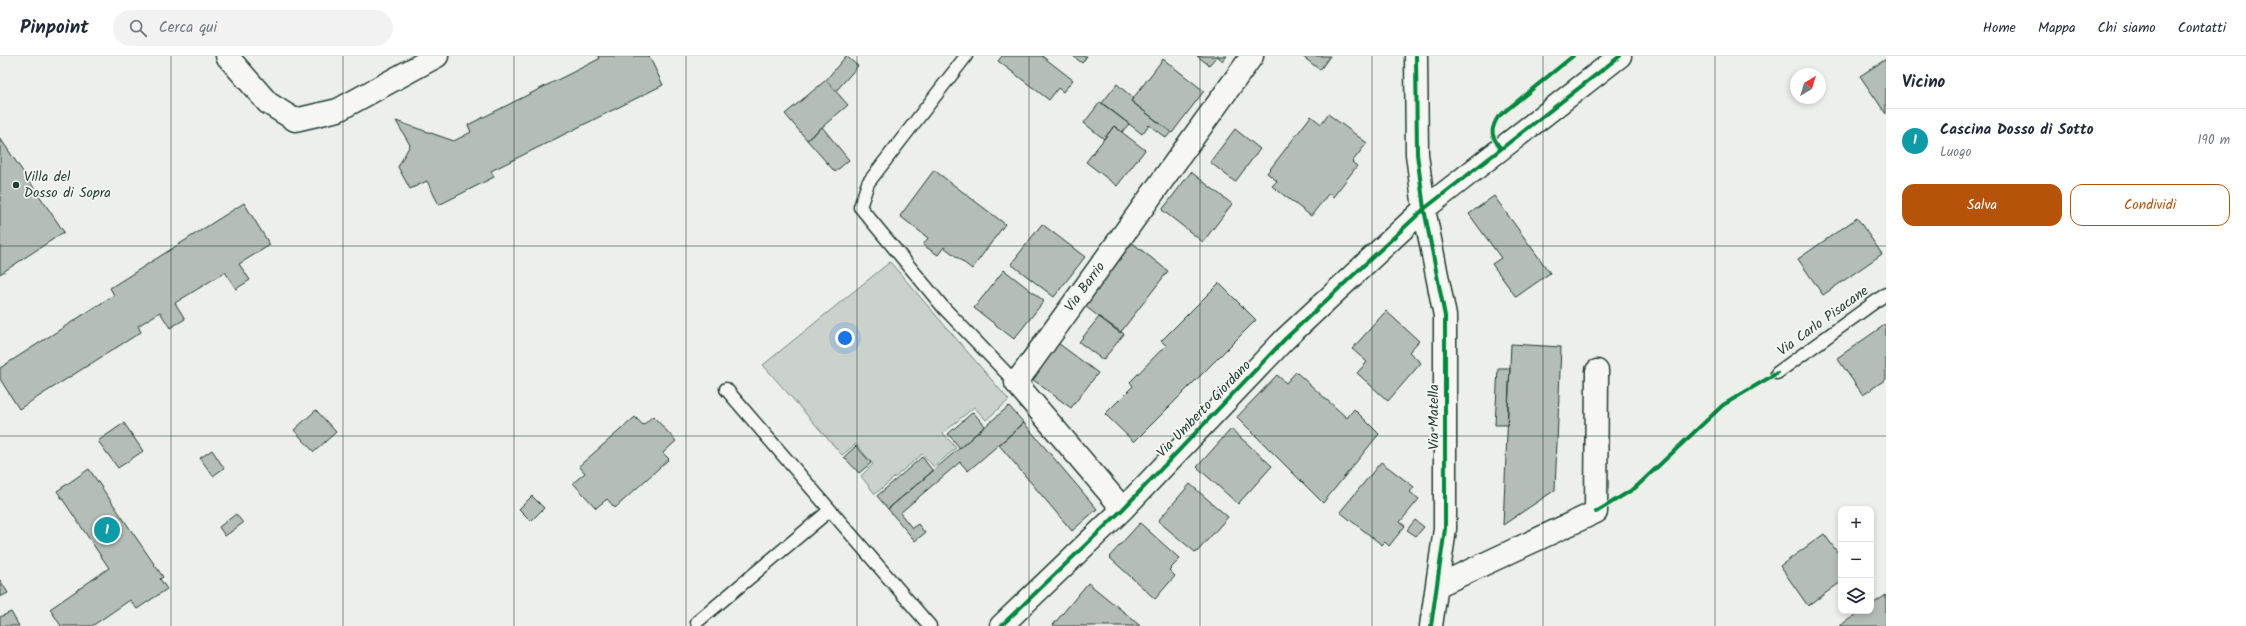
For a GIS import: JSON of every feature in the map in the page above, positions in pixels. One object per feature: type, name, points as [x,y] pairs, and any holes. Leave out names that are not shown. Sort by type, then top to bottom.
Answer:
[{"type":"street","points":[[227,56],[268,103],[296,120],[338,110],[437,56]]},
{"type":"street","name":"Via Barrio","points":[[1016,383],[1252,56]]},
{"type":"street","name":"Via Matella","points":[[1416,56],[1417,154],[1424,209],[1445,316],[1445,529],[1431,626]]},
{"type":"street","name":"Via Umberto Giordano","points":[[1001,626],[1123,509],[1285,339],[1424,209],[1620,56]]},
{"type":"street","points":[[1437,586],[1596,512],[1597,372]]},
{"type":"street","points":[[1016,383],[1123,509]]},
{"type":"lane","points":[[966,56],[868,183],[860,207],[943,307],[1016,383]]},
{"type":"lane","name":"Via Carlo Pisacane","points":[[1777,373],[1886,294]]},
{"type":"lane","points":[[726,389],[930,626]]},
{"type":"lane","points":[[697,622],[830,510]]},
{"type":"shaded area","points":[[890,262],[1009,400],[986,420],[974,407],[943,433],[956,448],[934,467],[922,454],[875,494],[861,476],[873,464],[856,444],[842,455],[763,365]]},
{"type":"building","points":[[598,56],[649,56],[663,85],[491,171],[494,177],[439,205],[427,181],[410,189],[398,167],[410,145],[396,121],[454,141],[471,132],[468,125],[599,59]]},
{"type":"building","points":[[846,56],[858,66],[836,91],[826,80]]},
{"type":"building","points":[[1002,56],[1042,56],[1073,80],[1063,92],[1058,88],[1049,100],[998,61]]},
{"type":"building","points":[[1073,56],[1087,56],[1082,63]]},
{"type":"building","points":[[1197,56],[1217,56],[1209,65]]},
{"type":"building","points":[[1217,56],[1227,56],[1223,61]]},
{"type":"building","points":[[1302,56],[1330,56],[1320,70]]},
{"type":"building","points":[[1163,59],[1204,91],[1172,133],[1131,101]]},
{"type":"building","points":[[1886,59],[1886,114],[1860,76]]},
{"type":"building","points":[[826,80],[848,105],[807,140],[785,114]]},
{"type":"building","points":[[1117,84],[1133,98],[1131,101],[1171,132],[1166,138],[1149,125],[1142,134],[1102,103]]},
{"type":"building","points":[[1100,102],[1129,124],[1122,132],[1114,126],[1104,139],[1084,123]]},
{"type":"building","points":[[1328,114],[1367,143],[1352,162],[1357,166],[1333,197],[1329,193],[1311,216],[1272,186],[1277,181],[1267,173],[1311,116],[1321,124]]},
{"type":"building","points":[[1114,126],[1145,150],[1117,186],[1086,162]]},
{"type":"building","points":[[822,127],[849,160],[835,172],[807,140]]},
{"type":"building","points":[[1235,129],[1260,149],[1235,182],[1210,162]]},
{"type":"building","name":"Villa del Dosso di Sopra","points":[[0,138],[64,232],[0,274]]},
{"type":"building","points":[[934,170],[1005,224],[972,269],[944,247],[938,255],[923,245],[928,238],[900,216]]},
{"type":"building","points":[[1191,172],[1232,204],[1203,242],[1162,210]]},
{"type":"building","points":[[1494,196],[1550,273],[1516,297],[1492,264],[1501,258],[1469,214]]},
{"type":"building","points":[[244,203],[270,245],[239,264],[250,280],[236,289],[225,272],[175,303],[185,319],[170,328],[160,312],[138,326],[141,332],[19,409],[0,379],[0,368],[114,295],[110,288]]},
{"type":"building","points":[[1857,218],[1882,254],[1823,295],[1798,259]]},
{"type":"building","points":[[1042,224],[1085,257],[1054,297],[1011,264]]},
{"type":"building","points":[[1130,241],[1168,271],[1120,333],[1081,303]]},
{"type":"building","points":[[1004,270],[1044,301],[1014,339],[974,308]]},
{"type":"building","points":[[1219,283],[1256,320],[1134,442],[1105,414],[1133,386],[1130,382],[1166,345],[1161,341]]},
{"type":"building","points":[[1386,311],[1419,341],[1409,352],[1421,363],[1388,401],[1357,373],[1367,362],[1352,349]]},
{"type":"building","points":[[1099,317],[1124,334],[1103,360],[1079,342]]},
{"type":"building","points":[[1886,324],[1886,379],[1863,395],[1837,358]]},
{"type":"building","points":[[1058,343],[1098,373],[1071,408],[1032,379]]},
{"type":"building","points":[[1511,344],[1561,347],[1555,490],[1503,525]]},
{"type":"building","points":[[1498,368],[1510,368],[1507,425],[1495,425]]},
{"type":"building","points":[[1296,372],[1347,418],[1354,409],[1379,434],[1323,503],[1237,417],[1277,375],[1286,383]]},
{"type":"building","points":[[1009,406],[1024,423],[968,471],[960,462],[900,513],[912,528],[918,524],[925,533],[915,541],[888,509]]},
{"type":"building","points":[[316,410],[336,432],[314,452],[294,430]]},
{"type":"building","points":[[973,412],[985,426],[960,448],[948,434]]},
{"type":"building","points":[[653,416],[676,441],[663,453],[669,459],[615,508],[607,499],[596,508],[573,483],[585,473],[579,466],[635,417],[643,425]]},
{"type":"building","points":[[124,423],[143,451],[118,468],[98,441]]},
{"type":"building","points":[[1024,423],[1097,509],[1072,531],[999,445]]},
{"type":"building","points":[[1231,429],[1272,466],[1238,504],[1197,467]]},
{"type":"building","points":[[856,446],[871,463],[859,473],[844,457]]},
{"type":"building","points":[[212,450],[224,468],[213,476],[200,458]]},
{"type":"building","points":[[922,457],[933,471],[888,509],[877,496]]},
{"type":"building","points":[[1381,462],[1414,487],[1410,492],[1419,499],[1400,522],[1405,526],[1389,546],[1385,542],[1382,545],[1340,512]]},
{"type":"building","points":[[89,469],[163,577],[160,579],[167,589],[137,609],[130,600],[92,626],[61,626],[50,609],[109,568],[57,491]]},
{"type":"building","points":[[1190,484],[1228,517],[1196,553],[1158,521]]},
{"type":"building","points":[[532,496],[544,508],[531,521],[519,509]]},
{"type":"building","points":[[236,514],[243,523],[225,536],[219,527]]},
{"type":"building","points":[[1415,520],[1424,527],[1416,536],[1407,530]]},
{"type":"building","points":[[1140,523],[1180,559],[1169,570],[1175,576],[1155,599],[1109,557]]},
{"type":"building","points":[[1824,534],[1838,553],[1838,584],[1808,606],[1780,566]]},
{"type":"building","points":[[0,580],[8,593],[0,597]]},
{"type":"building","points":[[1088,583],[1130,617],[1140,626],[1053,625]]},
{"type":"building","points":[[1886,595],[1886,626],[1839,626],[1857,614],[1874,614],[1874,603]]},
{"type":"building","points":[[11,612],[19,626],[0,626],[0,617]]},
{"type":"cycle path","points":[[1416,56],[1417,154],[1424,209],[1445,316],[1445,529],[1431,626]]},
{"type":"cycle path","points":[[1501,149],[1495,141],[1493,134],[1493,126],[1498,117],[1573,56]]},
{"type":"cycle path","points":[[1001,626],[1123,509],[1285,339],[1424,209],[1620,56]]},
{"type":"cycle path","points":[[1596,512],[1635,488],[1723,405],[1777,373]]},
{"type":"place","name":"Villa del Dosso di Sopra","points":[[16,185]]},
{"type":"place","name":"Cascina Dosso di Sotto","points":[[107,530]]}]
